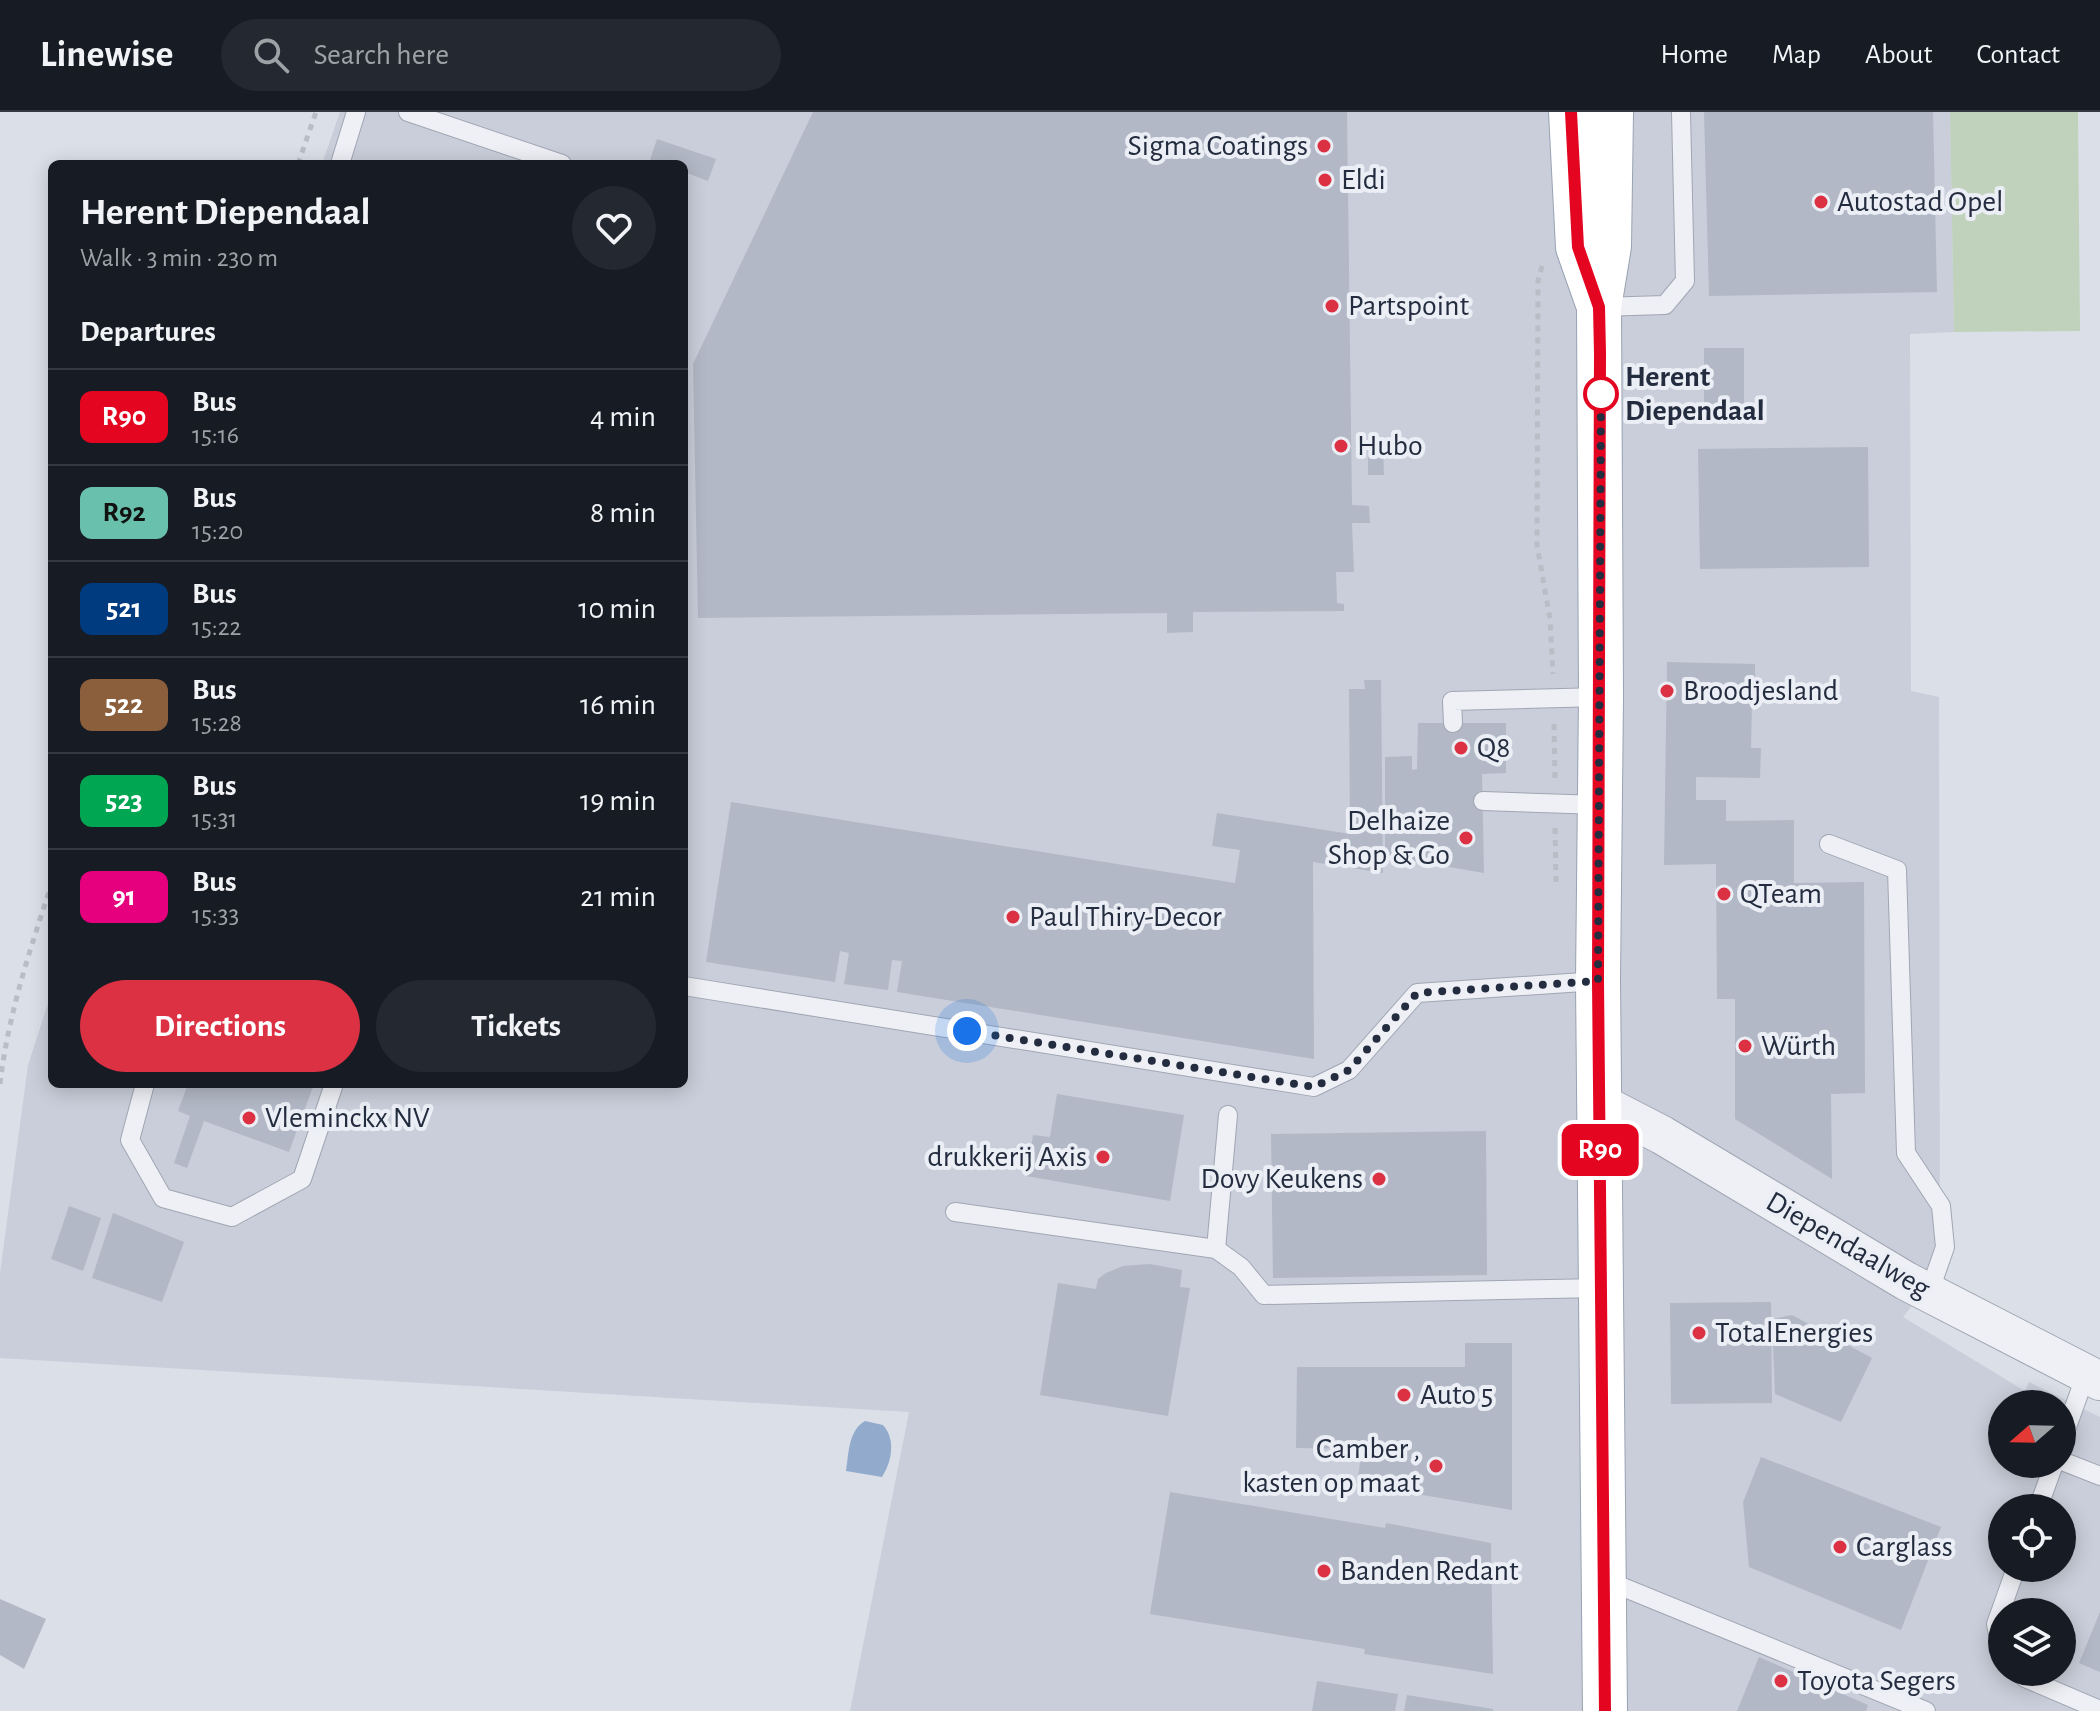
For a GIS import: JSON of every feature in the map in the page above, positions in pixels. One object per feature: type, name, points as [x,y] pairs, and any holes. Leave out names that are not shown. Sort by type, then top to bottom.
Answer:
[{"type":"main road","points":[[1571,112],[1578,247],[1599,307]]},
{"type":"main road","points":[[1605,1711],[1598,981],[1601,697],[1599,307],[1609,246],[1611,112]]},
{"type":"street","name":"Diependaalweg","points":[[1600,1103],[1662,1135],[1929,1293],[2093,1377]]},
{"type":"lane","points":[[341,160],[356,112]]},
{"type":"lane","points":[[408,112],[550,160]]},
{"type":"lane","points":[[1599,307],[1665,305],[1685,281],[1681,112]]},
{"type":"lane","points":[[1453,723],[1452,701],[1601,697]]},
{"type":"lane","points":[[1483,801],[1600,805]]},
{"type":"lane","points":[[1829,844],[1897,870],[1906,1153],[1941,1206],[1945,1247],[1929,1293]]},
{"type":"lane","points":[[688,987],[1314,1087],[1349,1070],[1417,993],[1598,981]]},
{"type":"lane","points":[[144,1088],[130,1140],[163,1198],[232,1217],[302,1179],[333,1088]]},
{"type":"lane","points":[[1216,1249],[1228,1115]]},
{"type":"lane","points":[[955,1212],[1216,1249],[1241,1267],[1264,1295],[1601,1288]]},
{"type":"lane","points":[[2076,1412],[2093,1377]]},
{"type":"lane","points":[[2076,1467],[2100,1476]]},
{"type":"lane","points":[[1603,1579],[1926,1711]]},
{"type":"lane","points":[[2044,1686],[2100,1710]]},
{"type":"path","points":[[299,160],[316,112]]},
{"type":"path","points":[[0,1084],[4,1047],[48,897]]},
{"type":"shaded area","points":[[340,112],[1950,112],[1954,332],[1910,334],[1911,691],[1939,697],[1940,1270],[1903,1317],[2023,1390],[1988,1390],[1988,1478],[2076,1478],[2076,1405],[2100,1417],[2100,1711],[850,1711],[909,1412],[0,1358],[0,1273],[28,1065],[48,1003],[48,1088],[688,1088],[688,160],[323,160]]},
{"type":"shaded area","points":[[2029,1382],[2045,1390],[2025,1390]]},
{"type":"green space","points":[[1950,112],[2078,112],[2080,331],[1954,332]]},
{"type":"water","points":[[865,1421],[883,1425],[890,1437],[890,1458],[882,1477],[846,1471],[852,1436]]},
{"type":"building","points":[[813,112],[1347,112],[1352,505],[1369,506],[1370,523],[1352,523],[1354,572],[1336,572],[1337,603],[1344,604],[1344,611],[1193,612],[1193,632],[1167,633],[1167,613],[698,618],[693,364]]},
{"type":"building","name":"Autostad Opel","points":[[1704,112],[1933,112],[1937,292],[1709,296]]},
{"type":"building","points":[[657,139],[716,159],[708,181],[688,174],[688,160],[650,160]]},
{"type":"building","points":[[1704,348],[1744,348],[1744,421],[1704,421]]},
{"type":"building","points":[[1868,447],[1869,567],[1700,569],[1698,449]]},
{"type":"building","points":[[1368,449],[1383,449],[1384,475],[1368,475]]},
{"type":"building","points":[[1667,662],[1755,664],[1755,685],[1737,685],[1736,700],[1752,700],[1751,748],[1761,748],[1760,778],[1696,777],[1696,800],[1726,800],[1726,821],[1794,820],[1794,883],[1864,882],[1865,1093],[1831,1094],[1832,1179],[1735,1119],[1735,999],[1717,999],[1716,864],[1664,865]]},
{"type":"building","name":"Paul Thiry-Decor","points":[[1364,680],[1381,680],[1383,873],[1313,862],[1314,1059],[897,992],[902,961],[892,960],[888,990],[844,984],[849,953],[840,951],[835,982],[706,962],[731,802],[1235,883],[1240,850],[1212,846],[1217,813],[1350,834],[1349,689],[1365,689]]},
{"type":"building","points":[[1418,723],[1506,723],[1506,773],[1482,774],[1484,873],[1385,856],[1385,757],[1412,756],[1412,770],[1417,769]]},
{"type":"building","name":"Vleminckx NV","points":[[187,1088],[313,1088],[289,1152],[204,1121],[187,1168],[174,1163],[190,1116],[178,1111]]},
{"type":"building","name":"drukkerij Axis","points":[[1057,1094],[1184,1115],[1170,1201],[1026,1176],[1033,1135],[1050,1137]]},
{"type":"building","name":"Dovy Keukens","points":[[1486,1131],[1487,1275],[1273,1278],[1271,1134]]},
{"type":"building","points":[[69,1206],[101,1218],[83,1271],[51,1259]]},
{"type":"building","points":[[113,1213],[184,1242],[162,1302],[92,1278]]},
{"type":"building","points":[[1150,1264],[1182,1270],[1180,1287],[1190,1288],[1168,1416],[1040,1395],[1058,1283],[1096,1289],[1098,1279],[1106,1273],[1123,1266]]},
{"type":"building","points":[[1771,1302],[1772,1403],[1671,1404],[1670,1303]]},
{"type":"building","points":[[1792,1315],[1872,1358],[1841,1422],[1775,1394],[1772,1319]]},
{"type":"building","name":"Auto 5","points":[[1465,1343],[1512,1343],[1512,1510],[1357,1484],[1362,1449],[1296,1448],[1297,1367],[1465,1367]]},
{"type":"building","name":"Carglass","points":[[1761,1457],[1941,1527],[1901,1630],[1749,1567],[1743,1502]]},
{"type":"building","name":"Banden Redant","points":[[1170,1492],[1385,1528],[1386,1523],[1491,1543],[1493,1674],[1364,1654],[1365,1649],[1150,1614]]},
{"type":"building","points":[[0,1599],[46,1619],[24,1669],[0,1655]]},
{"type":"building","points":[[2100,1612],[2100,1672],[2079,1663]]},
{"type":"building","name":"Toyota Segers","points":[[1759,1657],[1868,1705],[1866,1711],[1737,1711]]},
{"type":"building","points":[[1317,1681],[1398,1694],[1395,1711],[1312,1711]]},
{"type":"building","points":[[1407,1695],[1493,1709],[1493,1711],[1404,1711]]},
{"type":"bus line","name":"R90","points":[[1571,112],[1578,247],[1599,307],[1600,353],[1598,981],[1605,1711]]},
{"type":"place","name":"Sigma Coatings","points":[[1324,146]]},
{"type":"place","name":"Eldi","points":[[1325,180]]},
{"type":"place","name":"Autostad Opel","points":[[1821,202]]},
{"type":"place","name":"Partspoint","points":[[1332,306]]},
{"type":"place","name":"Herent Diependaal","points":[[1601,394]]},
{"type":"place","name":"Hubo","points":[[1341,446]]},
{"type":"place","name":"Broodjesland","points":[[1667,691]]},
{"type":"place","name":"Q8","points":[[1461,748]]},
{"type":"place","name":"Delhaize Shop & Go","points":[[1466,838]]},
{"type":"place","name":"QTeam","points":[[1724,894]]},
{"type":"place","name":"Paul Thiry-Decor","points":[[1013,917]]},
{"type":"place","name":"Würth","points":[[1745,1046]]},
{"type":"place","name":"Vleminckx NV","points":[[249,1118]]},
{"type":"place","name":"drukkerij Axis","points":[[1103,1157]]},
{"type":"place","name":"Dovy Keukens","points":[[1379,1179]]},
{"type":"place","name":"TotalEnergies","points":[[1699,1333]]},
{"type":"place","name":"Auto 5","points":[[1404,1395]]},
{"type":"place","name":"Camber , kasten op maat","points":[[1436,1466]]},
{"type":"place","name":"Carglass","points":[[1840,1547]]},
{"type":"place","name":"Banden Redant","points":[[1324,1571]]},
{"type":"place","name":"Toyota Segers","points":[[1781,1681]]},
{"type":"route","points":[[967,1031],[1314,1087],[1349,1070],[1417,993],[1598,981],[1601,394]]}]
